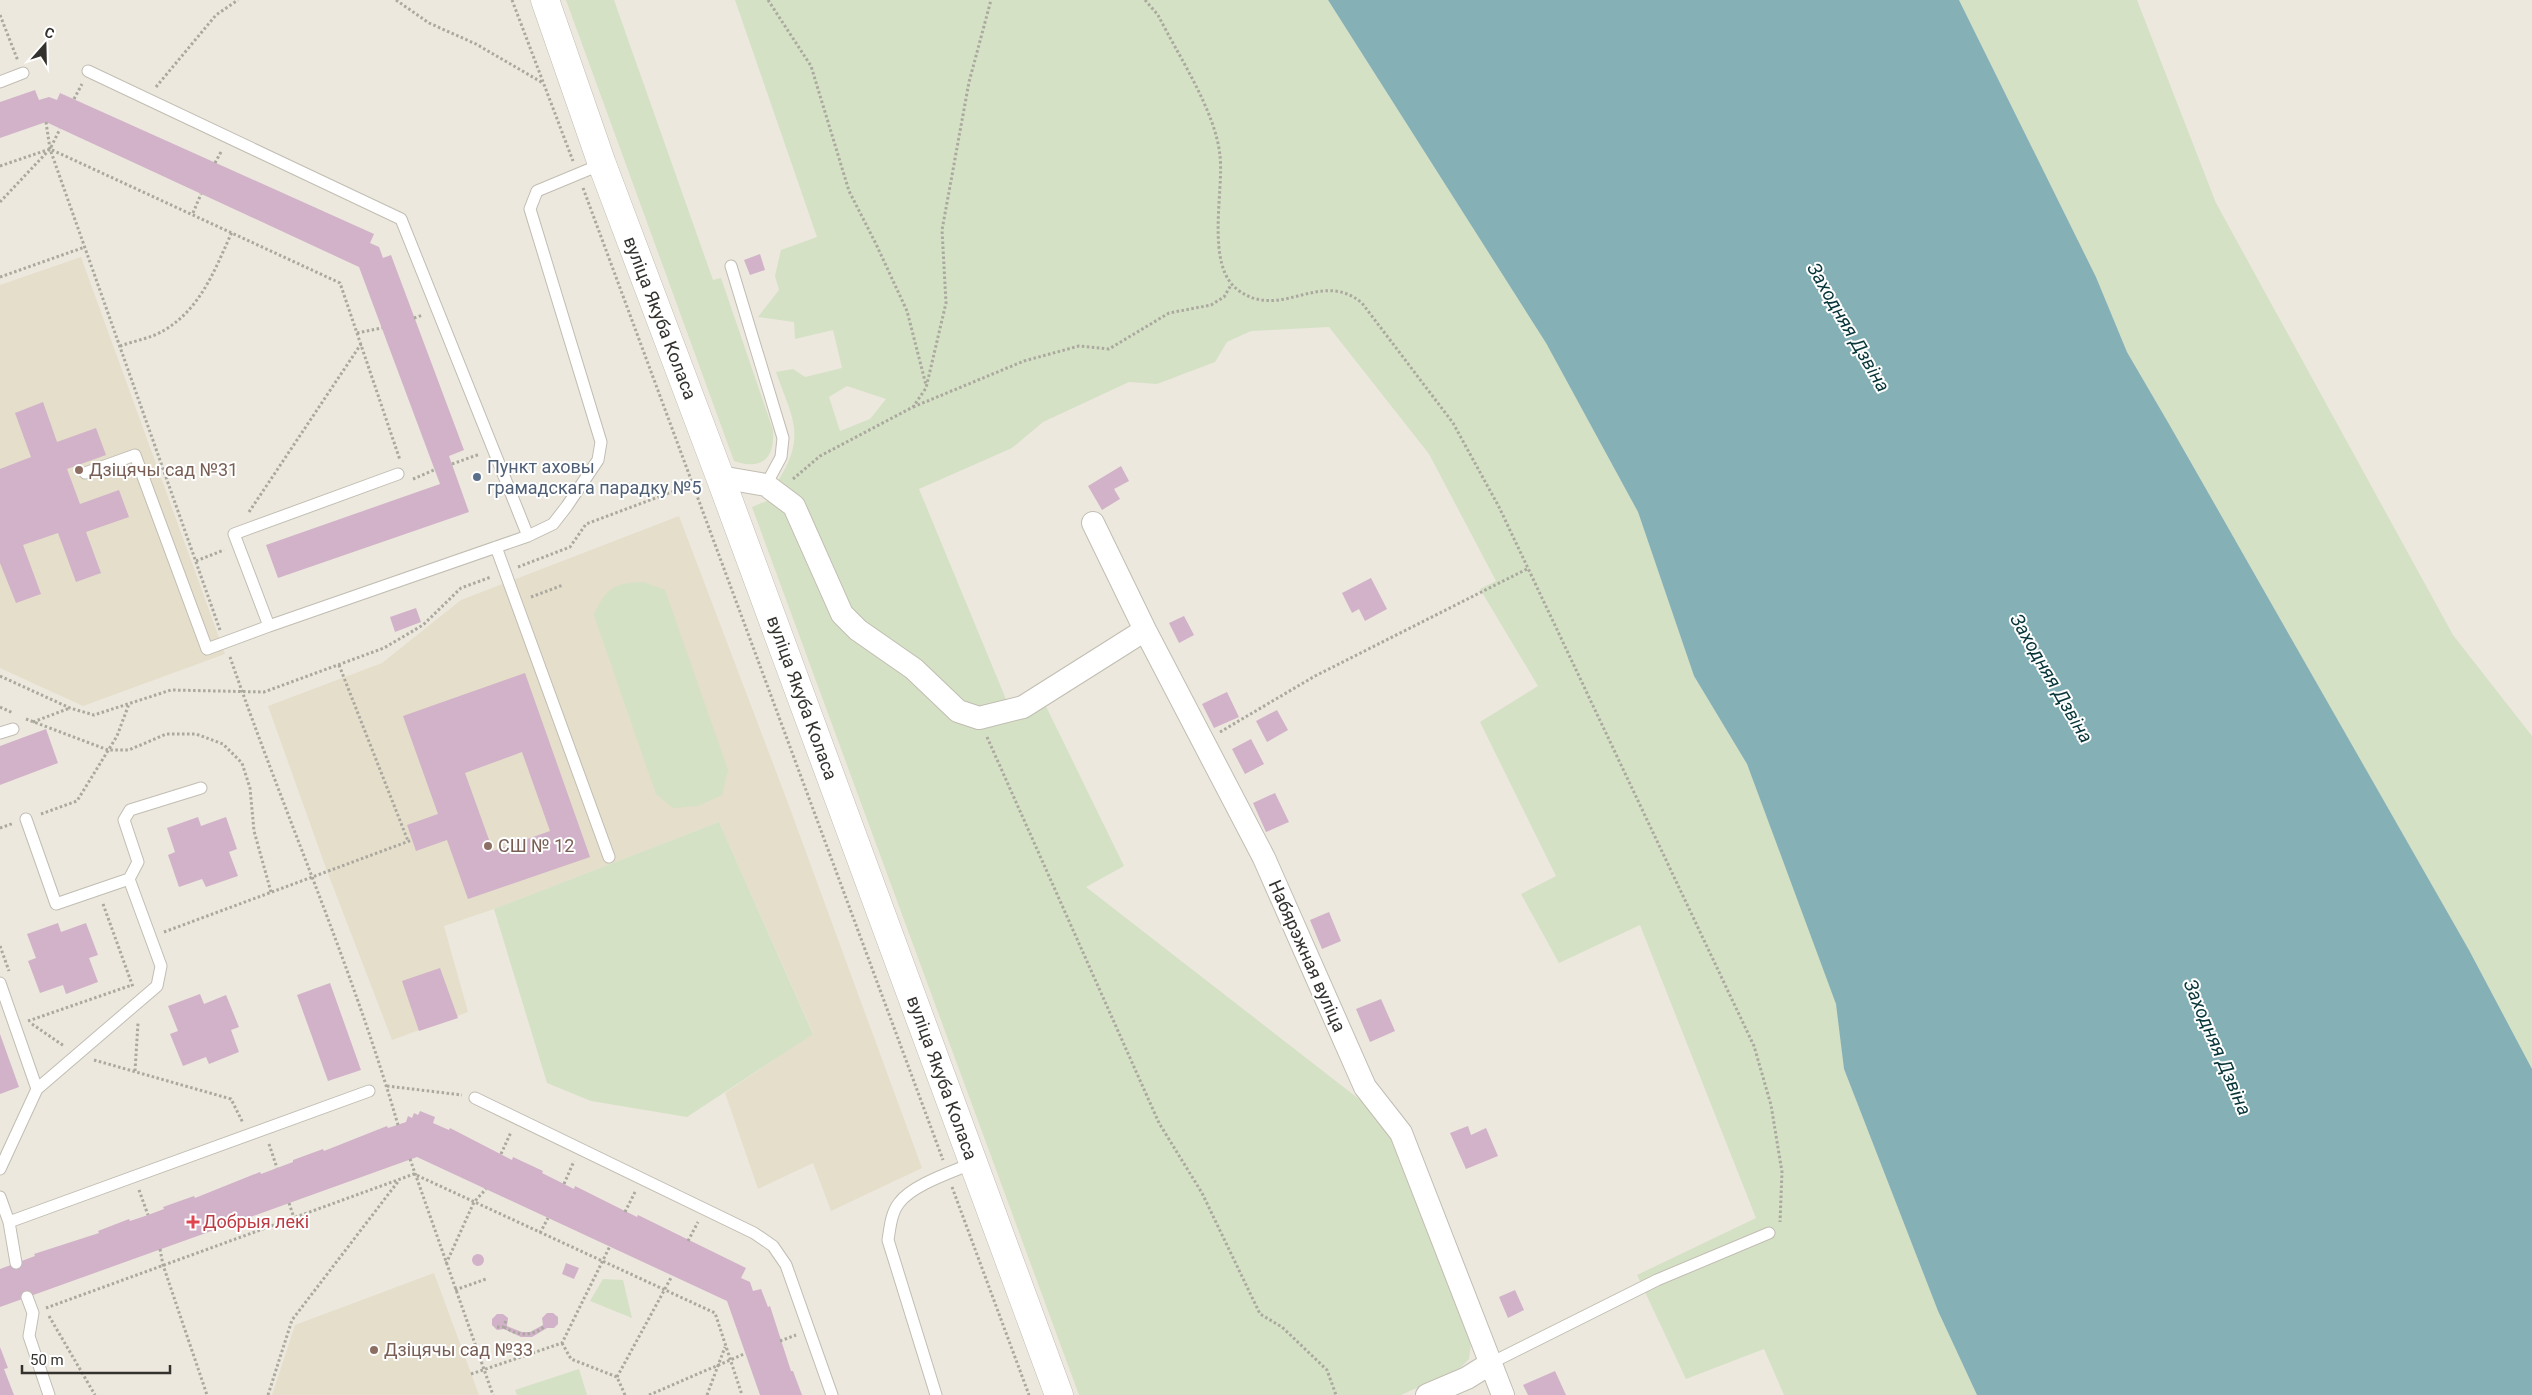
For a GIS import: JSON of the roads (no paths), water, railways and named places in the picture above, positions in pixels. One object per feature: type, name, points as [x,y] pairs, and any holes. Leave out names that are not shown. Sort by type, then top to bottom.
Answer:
[{"type":"street","name":"вуліца Якуба Коласа","points":[[545,0],[590,168],[720,477],[1059,1395]]},
{"type":"street","points":[[720,477],[772,489],[794,506],[842,614],[858,630],[914,669],[958,711],[979,718],[1023,707],[1145,630]]},
{"type":"street","name":"Набярэжная вуліца","points":[[1093,524],[1145,630],[1264,858],[1365,1087],[1401,1134],[1503,1395]]},
{"type":"street","points":[[1427,1395],[1467,1378],[1491,1363]]},
{"type":"lane","points":[[88,71],[401,219],[528,536]]},
{"type":"lane","points":[[0,82],[24,73]]},
{"type":"lane","points":[[85,473],[135,455],[207,649],[528,536],[552,524],[568,506],[598,460],[600,442],[530,209],[537,191],[590,168]]},
{"type":"lane","points":[[731,266],[783,438],[781,457],[772,489]]},
{"type":"lane","points":[[269,626],[236,539],[402,473]]},
{"type":"lane","points":[[496,547],[609,857]]},
{"type":"lane","points":[[0,733],[13,729]]},
{"type":"lane","points":[[26,819],[56,904],[129,879],[138,862],[124,820],[130,810],[201,788]]},
{"type":"lane","points":[[1,1159],[37,1089],[157,986],[161,966],[129,879]]},
{"type":"lane","points":[[0,983],[37,1089]]},
{"type":"lane","points":[[9,1222],[369,1091]]},
{"type":"lane","points":[[475,1098],[754,1232],[773,1246],[786,1265],[832,1395]]},
{"type":"lane","points":[[936,1395],[888,1240],[891,1223],[898,1204],[912,1192],[973,1163]]},
{"type":"lane","points":[[0,1197],[9,1222],[16,1262]]},
{"type":"lane","points":[[1491,1363],[1657,1280],[1770,1233]]},
{"type":"lane","points":[[27,1297],[33,1313],[29,1336],[49,1395]]},
{"type":"water","name":"Заходняя Дзвіна","points":[[1328,0],[1959,0],[2096,277],[2127,352],[2469,950],[2532,1069],[2532,1395],[1977,1395],[1938,1311],[1844,1069],[1836,1004],[1747,764],[1694,676],[1638,512],[1546,343]]},
{"type":"place","name":"Дзіцячы сад №31","points":[[79,470]]},
{"type":"place","name":"Пункт аховы грамадскага парадку №5","points":[[477,477]]},
{"type":"place","name":"СШ № 12","points":[[488,846]]},
{"type":"place","name":"Добрыя лекі","points":[[193,1222]]},
{"type":"place","name":"Дзіцячы сад №33","points":[[374,1350]]}]
